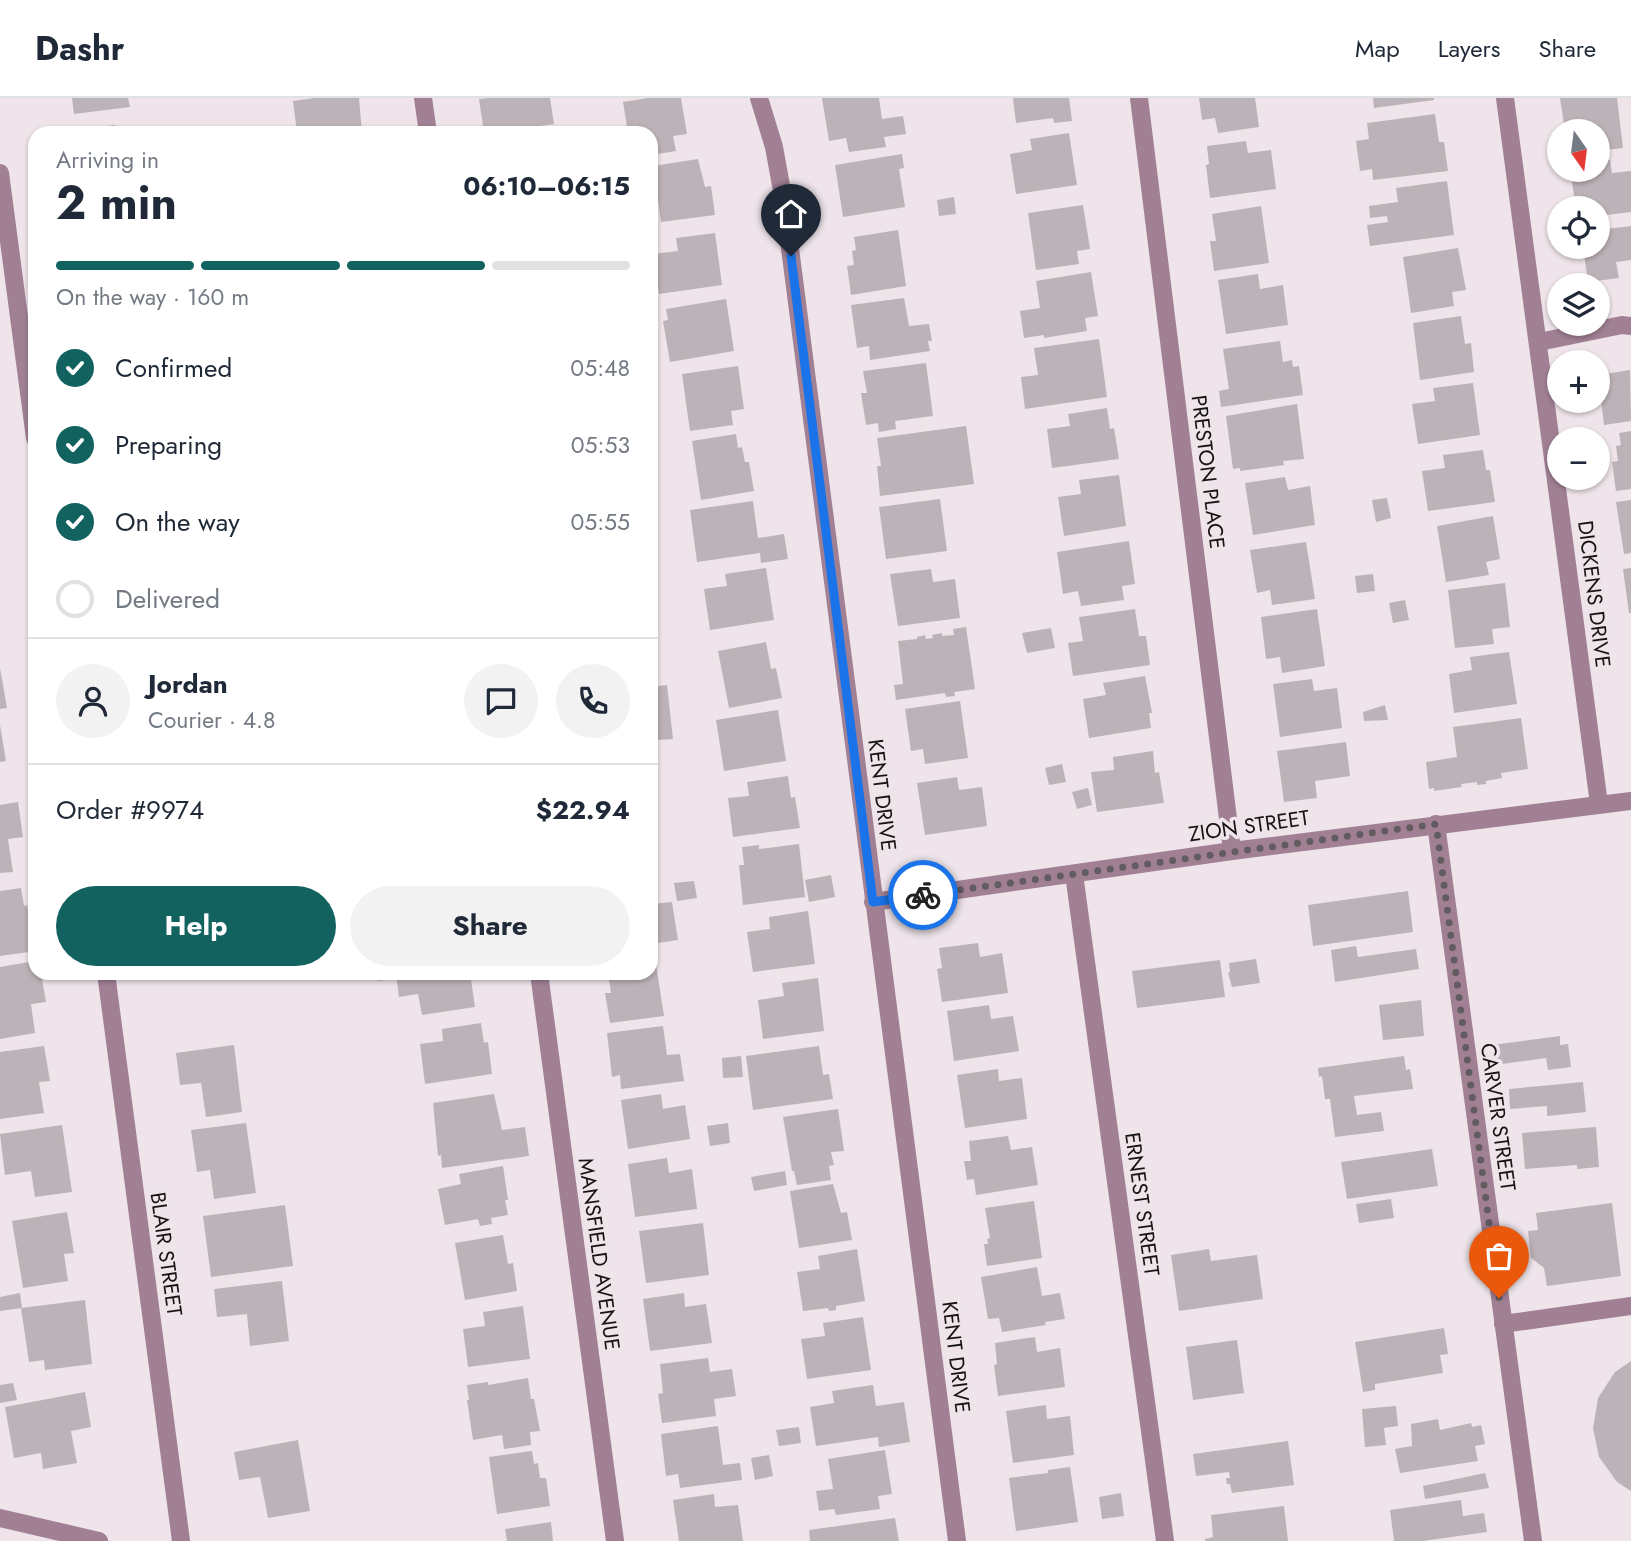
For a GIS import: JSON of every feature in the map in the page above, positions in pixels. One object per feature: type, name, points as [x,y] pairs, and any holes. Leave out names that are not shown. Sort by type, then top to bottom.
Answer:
[{"type":"street","points":[[423,98],[427,126]]},
{"type":"street","name":"KENT DRIVE","points":[[760,98],[774,147],[784,202],[957,1541]]},
{"type":"street","name":"PRESTON PLACE","points":[[1139,98],[1232,851]]},
{"type":"street","name":"DICKENS DRIVE","points":[[1505,98],[1599,804]]},
{"type":"street","points":[[0,173],[28,385]]},
{"type":"street","points":[[1539,342],[1622,325],[1631,326]]},
{"type":"street","name":"ZION STREET","points":[[873,902],[1232,851],[1631,801]]},
{"type":"street","name":"CARVER STREET","points":[[1436,824],[1533,1541]]},
{"type":"street","name":"ERNEST STREET","points":[[1074,874],[1166,1541]]},
{"type":"street","name":"BLAIR STREET","points":[[107,980],[181,1541]]},
{"type":"street","name":"MANSFIELD AVENUE","points":[[540,980],[615,1541]]},
{"type":"street","points":[[1503,1324],[1631,1306]]},
{"type":"street","points":[[0,1518],[99,1541]]},
{"type":"building","points":[[72,98],[128,98],[130,107],[74,114]]},
{"type":"building","points":[[359,98],[361,126],[296,126],[293,101]]},
{"type":"building","points":[[550,98],[554,124],[483,126],[479,99]]},
{"type":"building","points":[[648,98],[681,98],[687,134],[673,136],[676,151],[658,154],[658,126],[627,126],[623,102]]},
{"type":"building","points":[[822,98],[879,98],[882,119],[903,116],[906,134],[884,137],[886,147],[849,152],[846,138],[829,141]]},
{"type":"building","points":[[1013,98],[1069,98],[1072,121],[1054,123],[1053,118],[1016,123]]},
{"type":"building","points":[[1199,98],[1255,98],[1259,127],[1218,133],[1215,118],[1202,120]]},
{"type":"building","points":[[1373,98],[1434,98],[1434,100],[1374,108]]},
{"type":"building","points":[[1560,98],[1617,98],[1623,148],[1610,150],[1610,119],[1563,119]]},
{"type":"building","points":[[1435,114],[1439,142],[1444,142],[1448,171],[1373,180],[1372,169],[1360,171],[1356,141],[1369,139],[1367,123]]},
{"type":"building","points":[[1069,133],[1077,185],[1016,194],[1010,154],[1032,150],[1030,139]]},
{"type":"building","points":[[1246,141],[1248,153],[1271,150],[1276,189],[1210,198],[1207,146]]},
{"type":"building","points":[[902,154],[904,168],[899,169],[905,207],[843,217],[835,165]]},
{"type":"building","points":[[698,159],[705,187],[711,186],[715,215],[661,222],[658,165]]},
{"type":"building","points":[[1610,160],[1612,173],[1631,171],[1631,212],[1610,215],[1610,196],[1574,196],[1572,182],[1610,182]]},
{"type":"building","points":[[1447,181],[1454,235],[1370,246],[1367,225],[1388,222],[1387,216],[1370,218],[1369,206],[1398,202],[1396,188]]},
{"type":"building","points":[[954,197],[956,214],[939,216],[937,200]]},
{"type":"building","points":[[1083,205],[1090,249],[1077,251],[1079,264],[1036,270],[1028,213]]},
{"type":"building","points":[[1261,206],[1269,263],[1214,271],[1210,241],[1216,241],[1212,214]]},
{"type":"building","points":[[1631,226],[1631,260],[1616,262],[1619,278],[1610,279],[1610,273],[1587,273],[1585,259],[1610,259],[1610,229]]},
{"type":"building","points":[[898,230],[906,286],[851,295],[847,266],[854,265],[854,237]]},
{"type":"building","points":[[715,233],[722,285],[659,294],[658,253],[678,251],[676,238]]},
{"type":"building","points":[[1458,248],[1466,290],[1452,292],[1454,306],[1411,313],[1403,257]]},
{"type":"building","points":[[1091,272],[1098,316],[1085,318],[1087,331],[1044,338],[1044,335],[1024,338],[1020,311],[1040,308],[1036,281]]},
{"type":"building","points":[[1258,274],[1260,289],[1283,285],[1288,325],[1226,334],[1218,280]]},
{"type":"building","points":[[904,298],[909,326],[929,324],[932,341],[928,341],[930,351],[870,360],[869,346],[857,348],[851,305]]},
{"type":"building","points":[[726,299],[734,351],[670,362],[663,321],[668,320],[666,309]]},
{"type":"building","points":[[1461,316],[1465,344],[1471,343],[1474,372],[1420,380],[1413,323]]},
{"type":"building","points":[[1099,339],[1107,397],[1025,409],[1021,377],[1038,375],[1034,348]]},
{"type":"building","points":[[1280,341],[1283,362],[1292,360],[1293,367],[1299,366],[1303,395],[1221,407],[1219,391],[1229,389],[1223,349]]},
{"type":"building","points":[[926,363],[933,416],[895,421],[896,429],[879,432],[878,423],[866,425],[861,393],[867,393],[863,371]]},
{"type":"building","points":[[738,366],[744,409],[731,411],[733,425],[690,431],[682,374]]},
{"type":"building","points":[[1630,370],[1631,421],[1604,425],[1603,413],[1610,413],[1610,373]]},
{"type":"building","points":[[1473,383],[1480,435],[1418,444],[1412,404],[1435,401],[1433,388]]},
{"type":"building","points":[[1297,404],[1304,459],[1283,461],[1284,465],[1240,471],[1240,468],[1233,469],[1226,416]]},
{"type":"building","points":[[1107,408],[1110,429],[1114,428],[1119,459],[1052,468],[1047,429],[1070,426],[1068,414]]},
{"type":"building","points":[[966,426],[974,484],[880,496],[877,466],[881,466],[877,438]]},
{"type":"building","points":[[1631,431],[1631,489],[1616,491],[1612,462],[1618,461],[1616,446],[1621,445],[1619,433]]},
{"type":"building","points":[[736,434],[738,448],[742,447],[745,462],[749,462],[754,491],[701,500],[692,441]]},
{"type":"building","points":[[1483,450],[1486,470],[1490,470],[1495,502],[1428,511],[1422,471],[1445,468],[1443,455]]},
{"type":"building","points":[[1119,475],[1126,526],[1064,536],[1058,497],[1081,494],[1079,480]]},
{"type":"building","points":[[1285,477],[1288,490],[1310,486],[1315,525],[1253,535],[1245,483]]},
{"type":"building","points":[[1387,498],[1391,518],[1376,522],[1372,500]]},
{"type":"building","points":[[940,499],[947,551],[886,559],[879,507]]},
{"type":"building","points":[[1631,500],[1631,553],[1624,554],[1616,502]]},
{"type":"building","points":[[753,501],[758,538],[784,534],[788,559],[761,563],[760,553],[697,562],[690,510]]},
{"type":"building","points":[[1493,516],[1500,559],[1486,562],[1489,575],[1446,582],[1437,526]]},
{"type":"building","points":[[1129,541],[1135,584],[1122,586],[1124,600],[1081,606],[1078,591],[1063,594],[1057,552]]},
{"type":"building","points":[[1306,542],[1315,599],[1272,605],[1270,590],[1257,593],[1250,550]]},
{"type":"building","points":[[766,568],[774,620],[710,630],[704,589],[727,586],[725,574]]},
{"type":"building","points":[[1631,568],[1631,613],[1629,613],[1623,569]]},
{"type":"building","points":[[931,569],[933,582],[955,579],[960,618],[898,626],[890,574]]},
{"type":"building","points":[[1373,574],[1375,591],[1357,593],[1355,576]]},
{"type":"building","points":[[1505,583],[1510,627],[1492,629],[1494,644],[1455,648],[1448,590]]},
{"type":"building","points":[[1405,600],[1409,620],[1393,623],[1389,603]]},
{"type":"building","points":[[1135,609],[1139,636],[1146,636],[1150,665],[1073,676],[1068,643],[1083,641],[1079,617]]},
{"type":"building","points":[[1317,609],[1325,666],[1282,673],[1280,657],[1266,659],[1261,617]]},
{"type":"building","points":[[966,627],[975,689],[954,692],[955,696],[946,697],[945,693],[896,700],[894,685],[903,684],[898,641],[917,639],[925,635],[926,639],[933,638],[932,635],[942,633],[942,636],[954,635],[953,629]]},
{"type":"building","points":[[1051,628],[1055,648],[1027,653],[1022,633]]},
{"type":"building","points":[[766,642],[771,669],[776,668],[782,698],[729,708],[718,651]]},
{"type":"building","points":[[1509,652],[1517,704],[1454,713],[1449,674],[1472,670],[1470,657]]},
{"type":"building","points":[[0,668],[7,708],[0,709]]},
{"type":"building","points":[[1145,676],[1152,713],[1149,713],[1151,728],[1089,738],[1083,699],[1106,695],[1103,683]]},
{"type":"building","points":[[1312,679],[1314,691],[1337,688],[1342,728],[1280,737],[1273,684]]},
{"type":"building","points":[[667,685],[673,739],[658,740],[658,686]]},
{"type":"building","points":[[960,701],[968,758],[925,764],[923,749],[911,751],[905,709]]},
{"type":"building","points":[[1385,705],[1388,720],[1364,721],[1363,712]]},
{"type":"building","points":[[778,710],[786,761],[724,771],[716,720]]},
{"type":"building","points":[[1521,718],[1528,769],[1501,773],[1502,778],[1486,781],[1486,784],[1477,785],[1477,782],[1461,784],[1462,787],[1434,791],[1434,788],[1429,789],[1426,762],[1457,757],[1453,727]]},
{"type":"building","points":[[0,725],[6,761],[0,762]]},
{"type":"building","points":[[1346,742],[1350,776],[1315,781],[1317,798],[1284,802],[1277,751]]},
{"type":"building","points":[[1153,751],[1155,773],[1159,772],[1164,803],[1097,812],[1091,772],[1114,770],[1113,757]]},
{"type":"building","points":[[1062,764],[1066,782],[1049,785],[1045,768]]},
{"type":"building","points":[[788,776],[800,828],[733,837],[728,798],[749,796],[747,782]]},
{"type":"building","points":[[957,777],[959,790],[982,787],[987,826],[925,835],[917,783]]},
{"type":"building","points":[[1088,788],[1092,805],[1077,809],[1072,792]]},
{"type":"building","points":[[18,802],[23,837],[8,839],[13,872],[0,873],[0,805]]},
{"type":"building","points":[[799,844],[805,897],[743,905],[739,865],[744,865],[742,847],[759,845],[759,849]]},
{"type":"building","points":[[831,875],[835,897],[809,902],[805,880]]},
{"type":"building","points":[[694,881],[697,898],[677,901],[674,883]]},
{"type":"building","points":[[21,888],[24,906],[27,905],[28,911],[28,952],[0,956],[0,891]]},
{"type":"building","points":[[1408,891],[1413,932],[1313,946],[1308,905]]},
{"type":"building","points":[[672,902],[678,940],[658,943],[658,903]]},
{"type":"building","points":[[808,911],[815,964],[753,972],[747,932],[770,929],[769,917]]},
{"type":"building","points":[[978,943],[980,957],[1002,953],[1008,993],[942,1002],[937,969],[942,968],[939,948]]},
{"type":"building","points":[[1356,946],[1358,957],[1416,949],[1419,969],[1335,982],[1331,950]]},
{"type":"building","points":[[1256,959],[1260,983],[1232,987],[1228,973],[1229,963]]},
{"type":"building","points":[[1220,960],[1225,997],[1137,1008],[1132,971]]},
{"type":"building","points":[[28,962],[28,980],[42,980],[46,1002],[31,1004],[35,1033],[0,1039],[0,967]]},
{"type":"building","points":[[658,977],[664,1016],[610,1023],[605,993],[611,993],[609,980],[658,980]]},
{"type":"building","points":[[818,978],[824,1031],[763,1039],[758,1000],[784,996],[782,983]]},
{"type":"building","points":[[397,980],[471,980],[475,1007],[422,1015],[418,994],[399,997]]},
{"type":"building","points":[[1421,1000],[1424,1036],[1383,1040],[1379,1005]]},
{"type":"building","points":[[989,1005],[991,1019],[1013,1016],[1019,1051],[954,1061],[947,1011]]},
{"type":"building","points":[[481,1023],[484,1043],[488,1042],[492,1074],[425,1084],[420,1044],[443,1041],[442,1029]]},
{"type":"building","points":[[663,1026],[667,1055],[680,1054],[684,1081],[621,1089],[620,1075],[612,1077],[607,1033]]},
{"type":"building","points":[[1560,1036],[1560,1045],[1568,1044],[1571,1067],[1548,1070],[1546,1058],[1495,1065],[1492,1045]]},
{"type":"building","points":[[234,1045],[242,1112],[206,1117],[201,1083],[180,1085],[176,1053]]},
{"type":"building","points":[[44,1046],[50,1081],[39,1082],[44,1113],[0,1119],[0,1052]]},
{"type":"building","points":[[819,1046],[823,1075],[829,1074],[833,1099],[753,1110],[746,1056]]},
{"type":"building","points":[[741,1056],[743,1077],[723,1078],[722,1058]]},
{"type":"building","points":[[1404,1056],[1406,1070],[1410,1069],[1413,1089],[1354,1096],[1357,1115],[1381,1112],[1384,1131],[1335,1137],[1330,1099],[1325,1099],[1322,1076],[1319,1077],[1318,1068]]},
{"type":"building","points":[[998,1069],[999,1081],[1022,1078],[1027,1119],[965,1128],[957,1075]]},
{"type":"building","points":[[1583,1082],[1586,1112],[1547,1116],[1547,1106],[1510,1109],[1509,1089]]},
{"type":"building","points":[[494,1094],[502,1130],[525,1127],[529,1156],[442,1168],[441,1155],[438,1156],[433,1103]]},
{"type":"building","points":[[661,1094],[663,1109],[685,1105],[690,1139],[628,1149],[621,1100]]},
{"type":"building","points":[[838,1109],[844,1151],[831,1152],[834,1165],[829,1166],[831,1180],[797,1185],[783,1117]]},
{"type":"building","points":[[246,1123],[256,1193],[214,1199],[210,1170],[197,1172],[191,1130]]},
{"type":"building","points":[[728,1123],[730,1143],[710,1146],[707,1126]]},
{"type":"building","points":[[62,1125],[72,1192],[35,1197],[31,1171],[5,1175],[0,1134]]},
{"type":"building","points":[[1596,1127],[1599,1167],[1577,1169],[1577,1165],[1525,1169],[1522,1133]]},
{"type":"building","points":[[1008,1136],[1011,1150],[1032,1147],[1038,1185],[976,1195],[974,1179],[967,1180],[964,1161],[971,1161],[969,1141]]},
{"type":"building","points":[[1432,1149],[1438,1186],[1347,1199],[1341,1162]]},
{"type":"building","points":[[667,1158],[669,1173],[692,1169],[697,1209],[635,1217],[628,1164]]},
{"type":"building","points":[[503,1166],[508,1215],[491,1218],[492,1224],[480,1226],[478,1219],[445,1225],[438,1189],[461,1184],[459,1174]]},
{"type":"building","points":[[785,1171],[787,1185],[754,1191],[751,1177]]},
{"type":"building","points":[[833,1184],[841,1213],[847,1212],[852,1240],[799,1248],[790,1191]]},
{"type":"building","points":[[1391,1199],[1394,1218],[1359,1223],[1356,1204]]},
{"type":"building","points":[[1034,1201],[1042,1258],[987,1266],[984,1244],[988,1244],[987,1239],[990,1238],[985,1208]]},
{"type":"building","points":[[1612,1203],[1621,1276],[1547,1286],[1544,1268],[1531,1258],[1528,1231],[1538,1230],[1536,1213]]},
{"type":"building","points":[[285,1205],[293,1266],[211,1277],[203,1216]]},
{"type":"building","points":[[67,1212],[74,1253],[64,1254],[68,1281],[23,1288],[12,1221]]},
{"type":"building","points":[[703,1223],[709,1275],[646,1283],[639,1231]]},
{"type":"building","points":[[503,1235],[508,1264],[513,1263],[517,1291],[465,1300],[455,1243]]},
{"type":"building","points":[[857,1249],[865,1301],[836,1306],[836,1310],[829,1311],[828,1308],[803,1311],[797,1272],[820,1269],[818,1256]]},
{"type":"building","points":[[1209,1249],[1211,1261],[1257,1255],[1263,1299],[1179,1311],[1171,1255]]},
{"type":"building","points":[[1037,1267],[1042,1296],[1060,1293],[1065,1319],[1002,1332],[999,1318],[988,1319],[981,1277]]},
{"type":"building","points":[[282,1281],[289,1341],[250,1346],[247,1314],[217,1317],[214,1289]]},
{"type":"building","points":[[20,1293],[22,1308],[0,1311],[0,1297]]},
{"type":"building","points":[[684,1293],[685,1307],[706,1304],[712,1343],[650,1351],[643,1299]]},
{"type":"building","points":[[85,1300],[92,1364],[45,1370],[44,1360],[29,1362],[21,1308]]},
{"type":"building","points":[[523,1306],[530,1359],[468,1367],[463,1329],[485,1326],[483,1312]]},
{"type":"building","points":[[863,1317],[871,1370],[807,1379],[801,1339],[825,1336],[823,1323]]},
{"type":"building","points":[[1444,1328],[1448,1354],[1440,1355],[1443,1373],[1375,1384],[1375,1390],[1363,1392],[1355,1342]]},
{"type":"building","points":[[1035,1337],[1037,1352],[1060,1348],[1065,1387],[998,1396],[994,1365],[997,1364],[995,1343]]},
{"type":"building","points":[[1237,1340],[1244,1393],[1193,1400],[1186,1347]]},
{"type":"building","points":[[708,1358],[710,1372],[732,1369],[736,1396],[714,1399],[716,1416],[662,1423],[658,1394],[663,1393],[660,1364]]},
{"type":"building","points":[[1631,1361],[1631,1491],[1617,1482],[1599,1457],[1593,1428],[1598,1398],[1615,1372]]},
{"type":"building","points":[[528,1378],[540,1431],[530,1432],[531,1445],[504,1449],[502,1435],[473,1440],[467,1385],[488,1382],[488,1385]]},
{"type":"building","points":[[13,1383],[17,1400],[0,1403],[0,1385]]},
{"type":"building","points":[[873,1385],[876,1406],[904,1402],[910,1442],[879,1447],[878,1437],[816,1446],[810,1407],[834,1403],[832,1391]]},
{"type":"building","points":[[85,1392],[91,1427],[71,1431],[77,1463],[43,1469],[41,1453],[14,1458],[5,1407]]},
{"type":"building","points":[[1046,1405],[1047,1419],[1070,1416],[1074,1455],[1013,1463],[1006,1411]]},
{"type":"building","points":[[1396,1406],[1398,1426],[1384,1428],[1386,1445],[1365,1447],[1362,1409]]},
{"type":"building","points":[[1438,1419],[1440,1430],[1471,1423],[1472,1427],[1481,1425],[1485,1444],[1475,1446],[1478,1461],[1400,1473],[1395,1449],[1412,1446],[1411,1424]]},
{"type":"building","points":[[718,1426],[723,1465],[740,1463],[742,1480],[680,1488],[678,1474],[666,1476],[661,1434]]},
{"type":"building","points":[[799,1427],[801,1443],[779,1446],[776,1430]]},
{"type":"building","points":[[298,1440],[310,1511],[268,1518],[260,1477],[239,1480],[234,1452]]},
{"type":"building","points":[[1288,1441],[1294,1485],[1232,1493],[1226,1478],[1230,1478],[1229,1472],[1196,1476],[1193,1454]]},
{"type":"building","points":[[885,1450],[892,1494],[878,1496],[880,1509],[836,1515],[834,1509],[819,1511],[816,1491],[833,1489],[828,1459]]},
{"type":"building","points":[[532,1451],[534,1464],[538,1463],[540,1478],[546,1478],[550,1506],[497,1514],[489,1457]]},
{"type":"building","points":[[769,1455],[773,1476],[755,1480],[751,1458]]},
{"type":"building","points":[[1070,1467],[1078,1522],[1016,1531],[1009,1478]]},
{"type":"building","points":[[1485,1473],[1489,1488],[1425,1499],[1423,1486]]},
{"type":"building","points":[[1121,1493],[1124,1516],[1102,1519],[1099,1497]]},
{"type":"building","points":[[714,1494],[715,1507],[738,1505],[743,1541],[679,1541],[673,1500]]},
{"type":"building","points":[[1461,1500],[1463,1516],[1484,1513],[1487,1532],[1423,1541],[1394,1541],[1390,1510]]},
{"type":"building","points":[[1284,1506],[1288,1541],[1205,1541],[1213,1537],[1211,1515]]},
{"type":"building","points":[[895,1518],[899,1541],[810,1541],[809,1530]]},
{"type":"building","points":[[551,1522],[553,1541],[507,1541],[505,1529]]},
{"type":"way so far","points":[[923,895],[1436,824],[1499,1298]]},
{"type":"route","points":[[791,256],[873,902],[923,895]]}]
